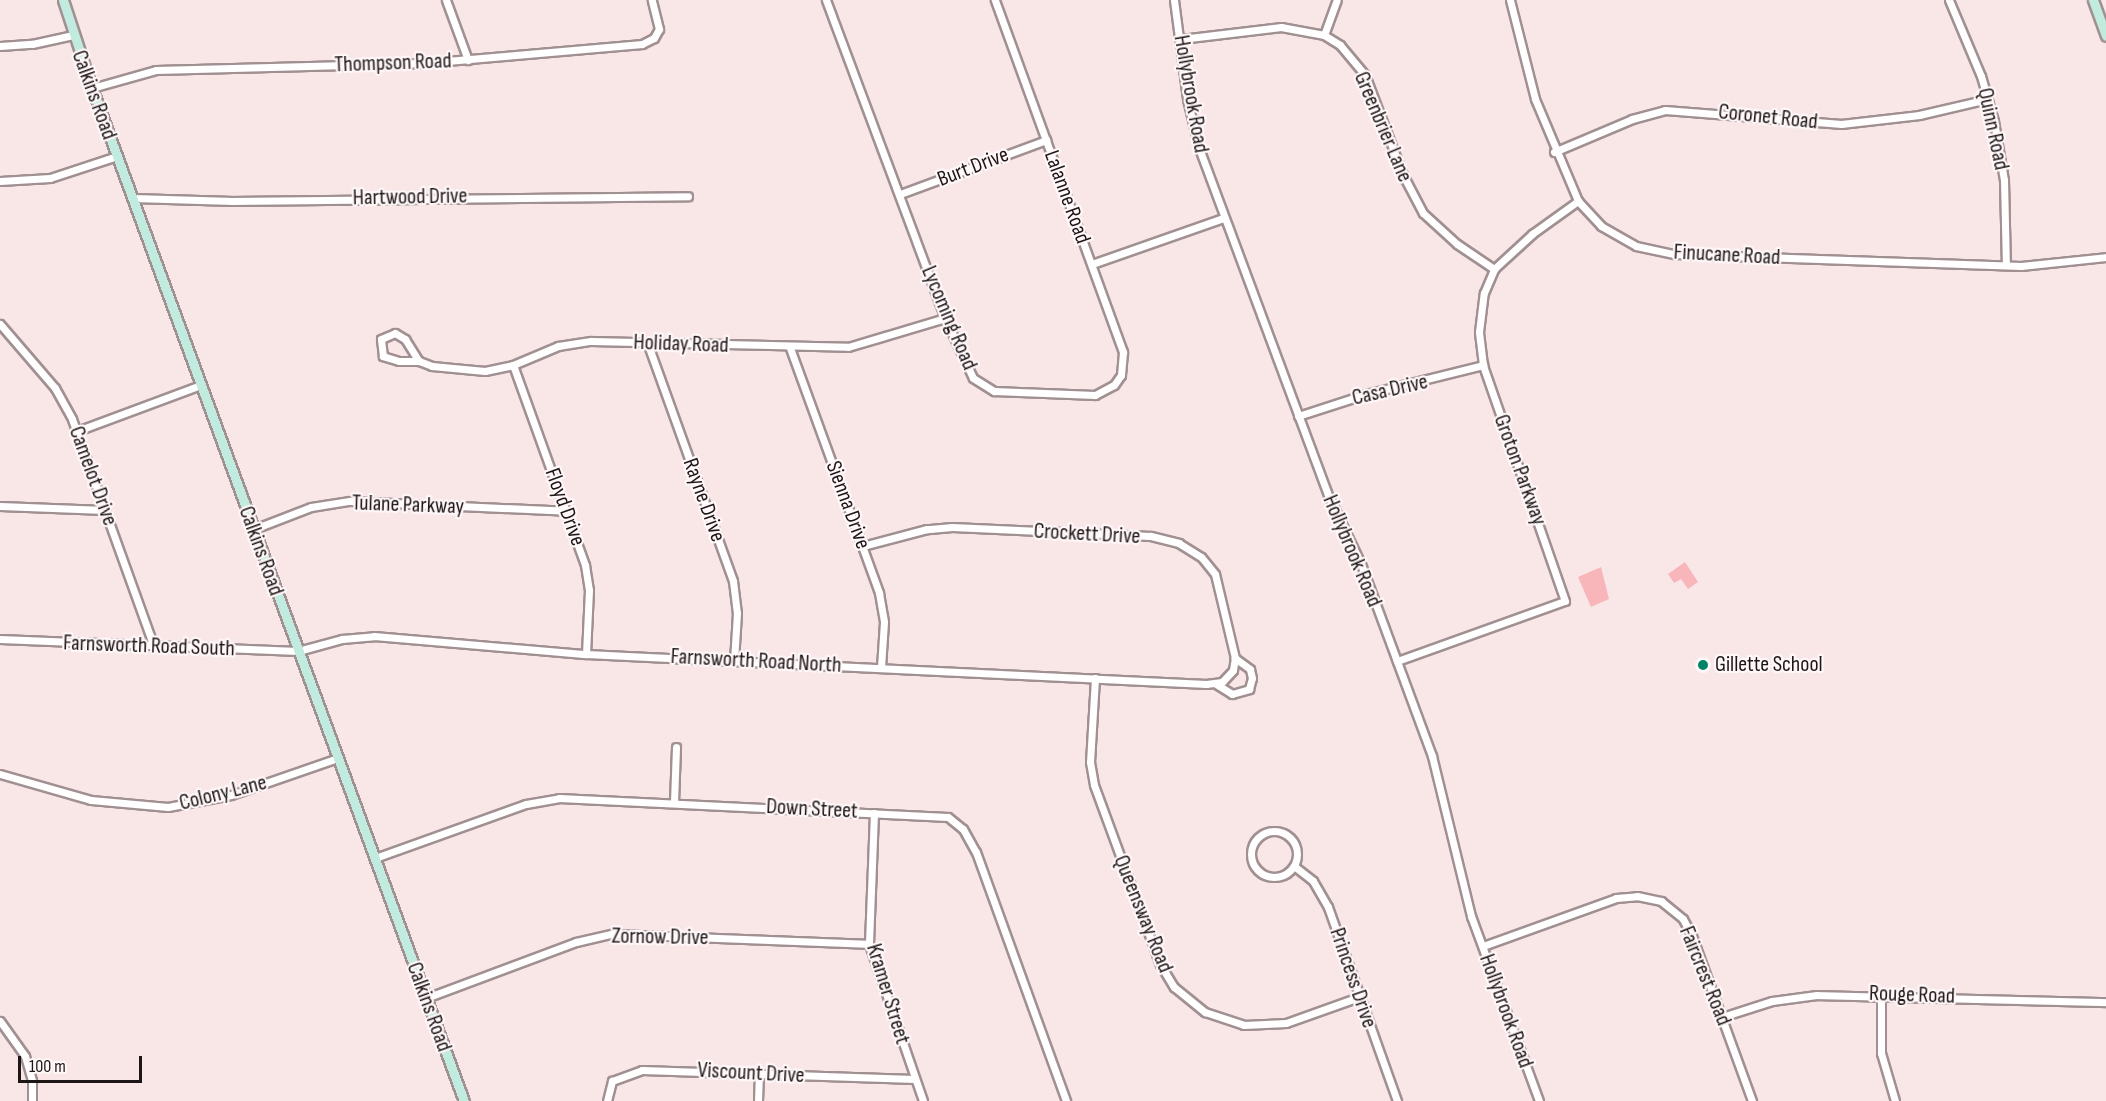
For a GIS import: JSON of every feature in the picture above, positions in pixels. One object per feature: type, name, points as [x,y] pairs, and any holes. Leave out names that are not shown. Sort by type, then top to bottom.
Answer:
[{"type":"main road","name":"Calkins Road","points":[[63,0],[92,88],[464,1101]]},
{"type":"main road","points":[[2093,0],[2106,36]]},
{"type":"street","points":[[446,0],[468,60]]},
{"type":"street","name":"Thompson Road","points":[[92,88],[156,70],[468,60],[649,42],[659,29],[652,0]]},
{"type":"street","name":"Lycoming Road","points":[[826,0],[945,318],[965,367],[983,387],[1006,393],[1084,396],[1105,391],[1121,375],[1123,352],[1092,264]]},
{"type":"street","name":"Lalanne Road","points":[[995,0],[1092,264],[1223,218]]},
{"type":"street","name":"Hollybrook Road","points":[[1174,0],[1193,124],[1223,218],[1298,416],[1397,661],[1439,778],[1463,889],[1539,1101]]},
{"type":"street","points":[[1324,35],[1337,0]]},
{"type":"street","name":"Finucane Road","points":[[1510,0],[1522,56],[1554,152],[1578,201],[1612,233],[1654,250],[2048,266],[2106,257]]},
{"type":"street","name":"Quinn Road","points":[[1949,0],[1988,99],[2004,180],[2006,265]]},
{"type":"street","name":"Greenbrier Lane","points":[[1181,39],[1281,27],[1324,35],[1340,45],[1365,75],[1403,175],[1423,213],[1456,244],[1494,269]]},
{"type":"street","points":[[0,46],[32,45],[73,35]]},
{"type":"street","name":"Coronet Road","points":[[1554,152],[1632,118],[1665,110],[1841,124],[1919,115],[1988,99]]},
{"type":"street","name":"Burt Drive","points":[[900,194],[1046,140]]},
{"type":"street","points":[[0,181],[50,178],[117,156]]},
{"type":"street","name":"Hartwood Drive","points":[[133,198],[233,201],[688,196]]},
{"type":"street","points":[[1494,269],[1532,234],[1578,201]]},
{"type":"street","name":"Groton Parkway","points":[[1397,661],[1565,601],[1483,365],[1480,314],[1494,269]]},
{"type":"street","name":"Holiday Road","points":[[419,361],[405,339],[395,333],[381,339],[383,356],[391,360],[419,361],[458,371],[513,365],[575,343],[647,342],[790,348],[848,347],[945,318]]},
{"type":"street","name":"Camelot Drive","points":[[0,324],[55,388],[77,431],[154,647]]},
{"type":"street","name":"Rayne Drive","points":[[647,342],[733,581],[737,613],[734,661]]},
{"type":"street","name":"Sienna Drive","points":[[790,348],[863,546],[884,613],[881,667]]},
{"type":"street","name":"Floyd Drive","points":[[513,365],[567,511],[588,582],[586,654]]},
{"type":"street","name":"Casa Drive","points":[[1298,416],[1366,394],[1483,365]]},
{"type":"street","points":[[77,431],[201,386]]},
{"type":"street","name":"Tulane Parkway","points":[[254,529],[311,507],[350,501],[567,511]]},
{"type":"street","points":[[0,506],[105,510]]},
{"type":"street","name":"Crockett Drive","points":[[863,546],[939,527],[1165,538],[1191,549],[1215,574],[1235,658],[1250,669],[1252,678],[1249,689],[1232,694],[1216,684]]},
{"type":"street","name":"Farnsworth Road North","points":[[298,651],[374,636],[586,654],[1216,684]]},
{"type":"street","name":"Farnsworth Road South","points":[[0,639],[298,651]]},
{"type":"street","points":[[1216,684],[1231,675],[1235,658]]},
{"type":"street","name":"Queensway Road","points":[[1095,678],[1090,762],[1094,785],[1160,964],[1174,987],[1217,1018],[1254,1026],[1286,1023],[1359,997]]},
{"type":"street","points":[[674,802],[676,747]]},
{"type":"street","name":"Colony Lane","points":[[0,774],[99,802],[168,807],[231,795],[338,758]]},
{"type":"street","name":"Down Street","points":[[375,858],[540,800],[674,802],[948,817],[968,835],[1066,1101]]},
{"type":"street","name":"Kramer Street","points":[[874,813],[869,945],[923,1101]]},
{"type":"street","points":[[1270,831],[1285,834],[1295,844],[1294,866],[1274,877],[1260,872],[1252,859],[1253,844],[1270,831]]},
{"type":"street","name":"Princess Drive","points":[[1294,866],[1313,881],[1325,900],[1397,1101]]},
{"type":"street","name":"Faircrest Road","points":[[1483,946],[1616,898],[1653,898],[1677,912],[1688,926],[1752,1101]]},
{"type":"street","name":"Zornow Drive","points":[[426,998],[576,942],[612,934],[869,945]]},
{"type":"street","points":[[1881,994],[1881,1053],[1895,1101]]},
{"type":"street","name":"Rouge Road","points":[[1722,1017],[1801,996],[1881,994],[2106,1002]]},
{"type":"street","points":[[0,1021],[25,1056],[32,1081],[32,1101]]},
{"type":"street","name":"Viscount Drive","points":[[607,1101],[612,1081],[642,1070],[915,1080]]},
{"type":"street","points":[[758,1101],[759,1073]]},
{"type":"shaded area","points":[[1685,562],[1698,582],[1688,589],[1681,579],[1674,583],[1668,574]]},
{"type":"shaded area","points":[[1601,567],[1609,599],[1591,607],[1578,577]]},
{"type":"place","name":"Gillette School","points":[[1703,665]]}]
